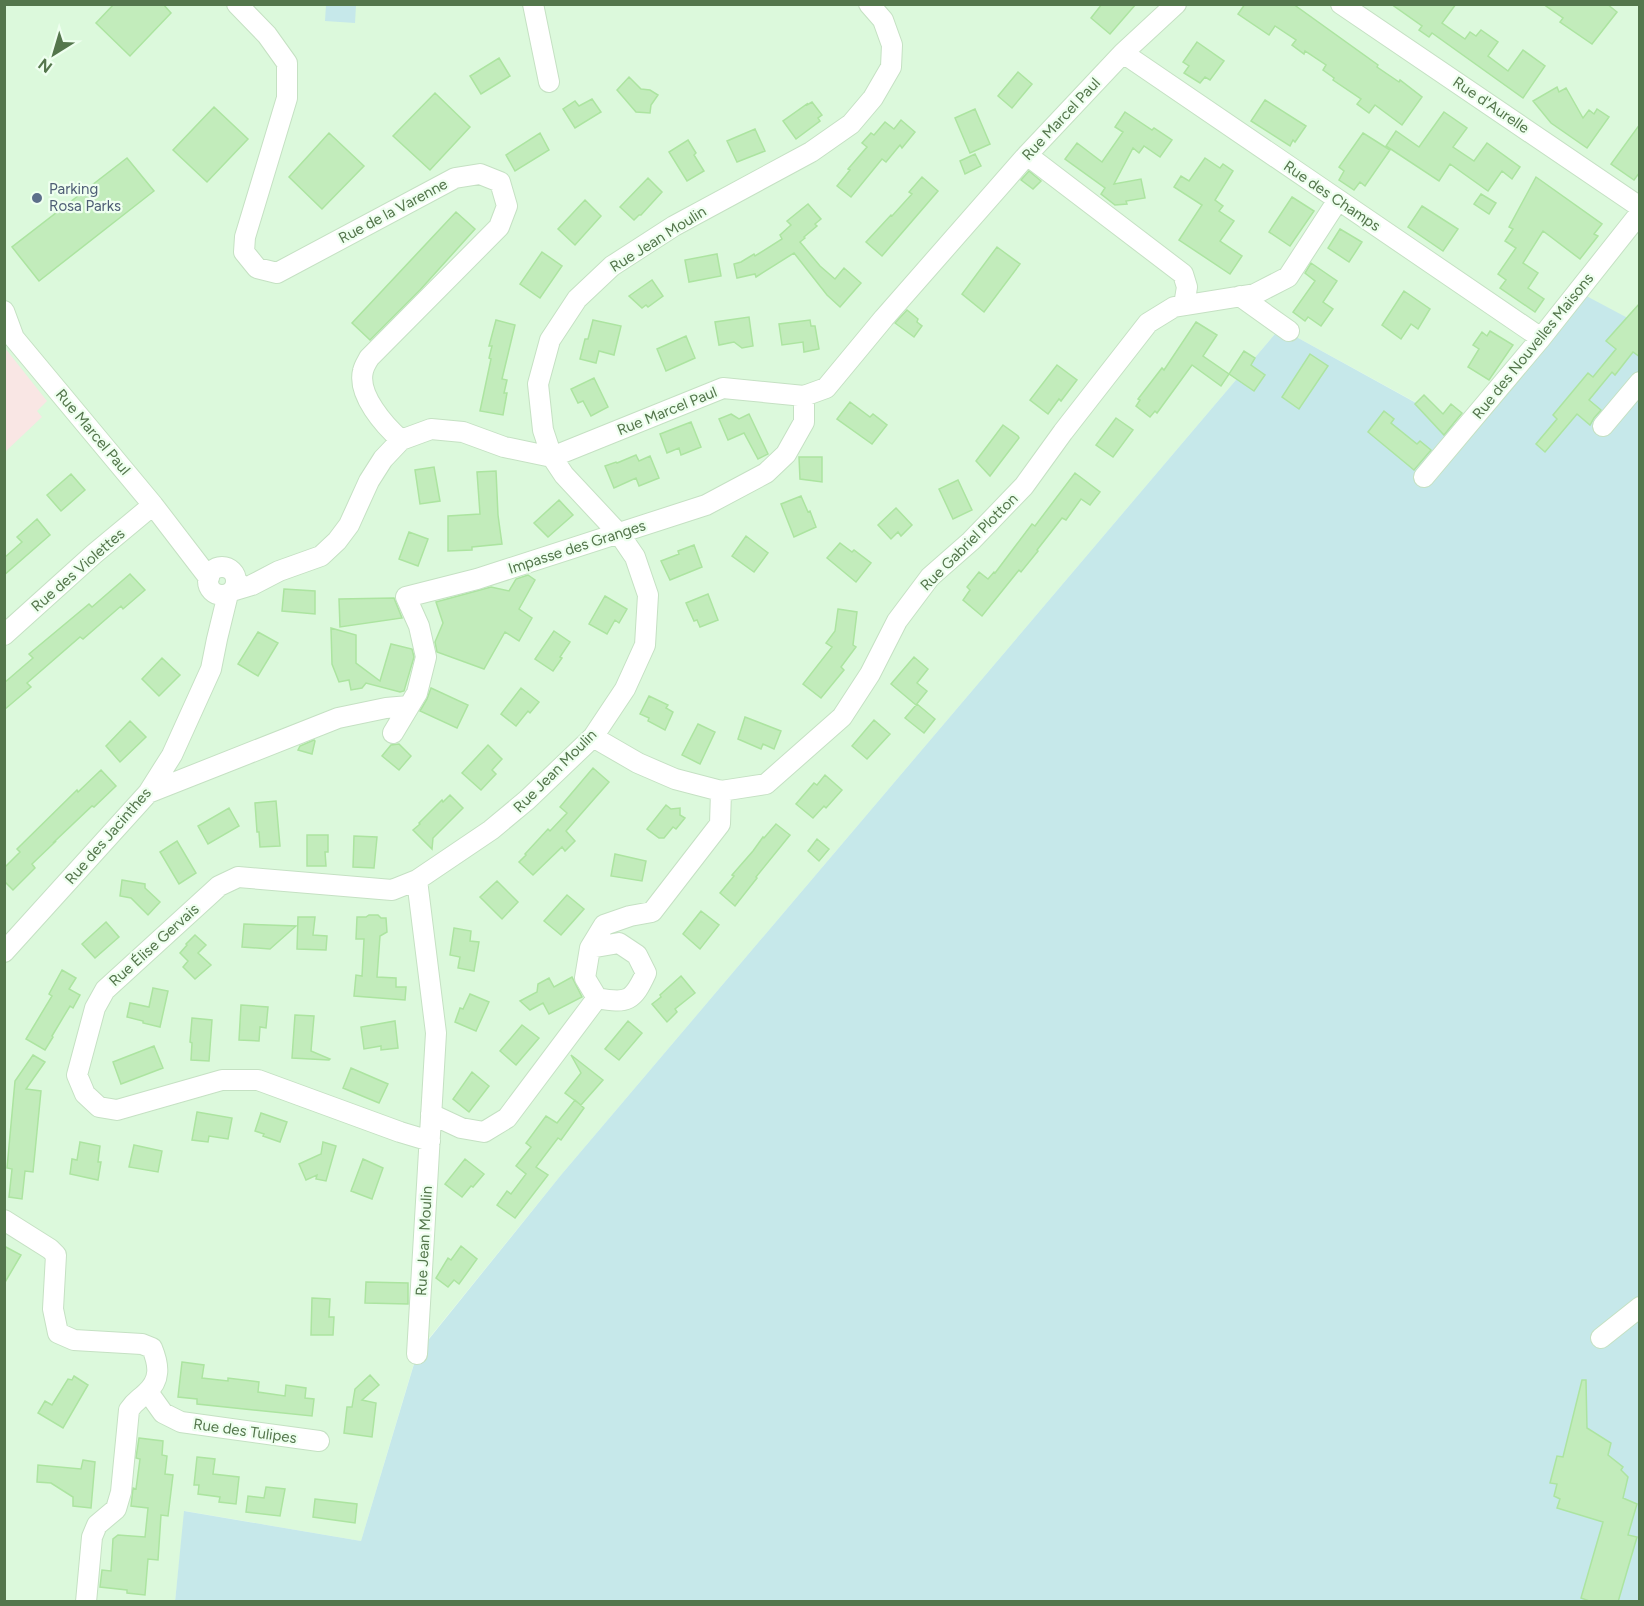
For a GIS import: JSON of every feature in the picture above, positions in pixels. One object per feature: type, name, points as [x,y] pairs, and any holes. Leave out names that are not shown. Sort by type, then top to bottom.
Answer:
[{"type":"street","name":"Rue de la Varenne","points":[[237,4],[267,35],[287,63],[287,98],[245,237],[244,252],[257,268],[277,273],[455,178],[480,174],[500,182],[507,206],[500,227],[369,358],[362,372],[364,391],[385,425],[401,440]]},
{"type":"street","points":[[533,4],[549,82]]},
{"type":"street","name":"Rue Jean Moulin","points":[[417,1354],[436,1033],[417,880],[491,830],[528,800],[593,737],[625,689],[645,645],[648,595],[635,557],[618,533],[564,475],[552,457],[543,430],[538,384],[550,340],[577,299],[612,266],[675,226],[812,152],[851,124],[873,98],[891,67],[892,45],[883,20],[869,4]]},
{"type":"street","name":"Rue Marcel Paul","points":[[4,310],[14,338],[189,550],[222,582],[279,571],[321,556],[337,541],[349,525],[369,481],[383,459],[401,440],[430,429],[463,432],[504,447],[552,457],[723,388],[804,396],[826,388],[884,318],[1027,155],[1123,53],[1176,4]]},
{"type":"street","name":"Rue d'Aurelle","points":[[1341,4],[1640,207]]},
{"type":"street","name":"Rue des Champs","points":[[1123,53],[1541,338]]},
{"type":"street","points":[[1027,155],[1183,274],[1187,287],[1184,305]]},
{"type":"street","name":"Rue Gabriel Plotton","points":[[593,737],[638,763],[675,778],[721,791],[766,784],[842,717],[870,674],[897,621],[930,577],[971,540],[1024,486],[1063,432],[1149,323],[1174,307],[1255,294],[1288,277],[1338,200]]},
{"type":"street","name":"Rue des Nouvelles Maisons","points":[[1424,477],[1541,338],[1640,213]]},
{"type":"street","points":[[1240,296],[1289,331]]},
{"type":"street","points":[[1603,426],[1640,382]]},
{"type":"street","name":"Impasse des Granges","points":[[393,733],[417,693],[426,657],[419,626],[406,597],[477,579],[706,505],[766,473],[786,454],[804,422],[804,396]]},
{"type":"street","name":"Rue des Violettes","points":[[4,635],[94,554],[153,505]]},
{"type":"street","name":"Rue des Jacinthes","points":[[4,952],[148,793],[172,755],[212,669],[222,582]]},
{"type":"street","points":[[148,793],[338,718],[386,708],[409,706]]},
{"type":"street","points":[[590,948],[619,944],[637,956],[646,973],[638,991],[629,999],[614,1001],[597,998],[585,978],[590,948],[604,925],[630,916],[652,912],[720,824],[721,791]]},
{"type":"street","name":"Rue Élise Gervais","points":[[417,880],[392,890],[238,877],[219,886],[105,990],[94,1008],[77,1075],[85,1094],[99,1107],[117,1110],[222,1080],[258,1080],[430,1141]]},
{"type":"street","points":[[431,1114],[461,1128],[484,1132],[507,1118],[597,998]]},
{"type":"street","points":[[4,1220],[56,1255],[53,1309],[58,1333],[74,1340],[142,1344],[152,1348],[158,1361],[157,1380],[129,1410],[121,1492],[116,1509],[98,1525],[92,1537],[86,1602]]},
{"type":"street","points":[[1601,1338],[1640,1307]]},
{"type":"street","name":"Rue des Tulipes","points":[[148,1392],[163,1413],[181,1422],[319,1441]]},
{"type":"shaded area","points":[[5,5],[1639,5],[1639,324],[1457,425],[1280,328],[561,1175],[417,1353],[361,1541],[185,1511],[175,1601],[5,1602]]},
{"type":"shaded area","points":[[326,5],[356,5],[355,23],[325,21]]},
{"type":"shaded area","points":[[1577,291],[1639,324],[1639,1601],[175,1602],[184,1511],[361,1541],[417,1354],[561,1175],[1280,328],[1456,425]]},
{"type":"shaded area","points":[[5,348],[47,401],[37,411],[42,417],[5,452]]},
{"type":"building","points":[[114,4],[163,4],[171,13],[130,56],[96,23]]},
{"type":"building","points":[[1102,4],[1136,4],[1110,34],[1091,18]]},
{"type":"building","points":[[1245,4],[1293,4],[1378,65],[1377,67],[1399,82],[1400,80],[1422,97],[1402,125],[1375,105],[1369,113],[1357,104],[1361,99],[1333,80],[1334,78],[1323,70],[1326,65],[1292,45],[1296,40],[1275,26],[1269,35],[1238,14]]},
{"type":"building","points":[[1391,4],[1456,4],[1442,23],[1465,39],[1470,32],[1476,36],[1481,30],[1498,42],[1488,56],[1508,71],[1523,50],[1545,66],[1523,98],[1432,33],[1429,37],[1419,30],[1422,26]]},
{"type":"building","points":[[1543,4],[1607,4],[1617,12],[1592,44],[1560,22],[1563,18]]},
{"type":"building","points":[[1197,42],[1224,61],[1210,80],[1205,77],[1200,83],[1184,73],[1189,66],[1183,62]]},
{"type":"building","points":[[499,58],[510,76],[481,94],[470,76]]},
{"type":"building","points":[[1018,72],[1032,84],[1012,108],[998,96]]},
{"type":"building","points":[[629,77],[641,89],[650,90],[658,95],[651,105],[650,113],[636,112],[617,90]]},
{"type":"building","points":[[1557,87],[1559,92],[1566,88],[1583,118],[1589,110],[1594,114],[1597,109],[1609,117],[1587,148],[1551,123],[1533,101]]},
{"type":"building","points":[[435,93],[470,127],[430,170],[393,136]]},
{"type":"building","points":[[592,99],[601,112],[575,128],[563,109],[575,101],[579,106]]},
{"type":"building","points":[[1265,100],[1306,126],[1290,146],[1251,121]]},
{"type":"building","points":[[812,102],[822,115],[818,118],[820,121],[796,139],[783,121]]},
{"type":"building","points":[[214,107],[248,139],[207,182],[173,150]]},
{"type":"building","points":[[975,109],[990,144],[970,153],[955,118]]},
{"type":"building","points":[[1125,112],[1172,140],[1160,157],[1144,146],[1139,153],[1133,148],[1114,184],[1141,179],[1145,198],[1115,205],[1101,194],[1105,188],[1065,159],[1077,143],[1102,162],[1123,132],[1115,127]]},
{"type":"building","points":[[1444,112],[1467,128],[1453,147],[1474,161],[1487,143],[1520,167],[1512,179],[1502,171],[1488,191],[1450,164],[1439,181],[1386,146],[1396,131],[1419,147]]},
{"type":"building","points":[[901,120],[915,132],[902,148],[900,145],[886,162],[882,159],[851,197],[837,186],[867,147],[862,143],[871,133],[874,135],[885,122],[894,129]]},
{"type":"building","points":[[1640,124],[1640,172],[1634,180],[1611,164]]},
{"type":"building","points":[[755,129],[765,151],[737,162],[727,141]]},
{"type":"building","points":[[329,133],[364,166],[322,209],[289,177]]},
{"type":"building","points":[[540,133],[549,150],[515,171],[506,155]]},
{"type":"building","points":[[1363,133],[1390,150],[1365,186],[1360,182],[1354,190],[1339,180],[1344,171],[1339,167]]},
{"type":"building","points":[[688,140],[704,171],[687,181],[669,152]]},
{"type":"building","points":[[975,154],[981,166],[965,174],[960,161]]},
{"type":"building","points":[[127,158],[154,191],[39,281],[12,247]]},
{"type":"building","points":[[1205,158],[1220,168],[1223,164],[1233,171],[1215,200],[1223,206],[1219,211],[1234,221],[1220,241],[1242,256],[1230,274],[1179,240],[1202,205],[1174,187],[1181,176],[1189,181]]},
{"type":"building","points":[[1029,171],[1041,181],[1033,189],[1021,180]]},
{"type":"building","points":[[922,177],[938,191],[882,256],[866,242],[912,194],[909,192]]},
{"type":"building","points":[[1536,177],[1602,224],[1594,234],[1598,236],[1580,259],[1543,231],[1523,263],[1538,273],[1528,288],[1544,299],[1535,312],[1500,288],[1506,280],[1498,274],[1516,248],[1505,241],[1513,229],[1509,227]]},
{"type":"building","points":[[648,178],[662,192],[634,220],[620,207]]},
{"type":"building","points":[[1481,194],[1496,203],[1489,214],[1474,204]]},
{"type":"building","points":[[1292,197],[1314,211],[1290,246],[1269,232]]},
{"type":"building","points":[[585,200],[601,216],[575,245],[558,229]]},
{"type":"building","points":[[808,204],[821,219],[800,242],[820,266],[835,279],[844,268],[861,283],[840,307],[827,295],[794,253],[756,277],[755,274],[737,278],[734,264],[754,254],[755,256],[782,239],[780,235],[791,225],[787,221]]},
{"type":"building","points":[[1422,206],[1458,229],[1443,251],[1408,227]]},
{"type":"building","points":[[456,212],[475,229],[420,290],[370,340],[352,323]]},
{"type":"building","points":[[1340,229],[1362,242],[1349,262],[1328,248]]},
{"type":"building","points":[[997,247],[1020,264],[984,312],[962,294]]},
{"type":"building","points":[[542,252],[562,266],[540,298],[520,284]]},
{"type":"building","points":[[717,254],[721,276],[689,282],[685,260]]},
{"type":"building","points":[[1311,263],[1337,281],[1323,302],[1333,309],[1321,326],[1308,317],[1305,321],[1293,312],[1315,281],[1305,273]]},
{"type":"building","points":[[652,280],[663,296],[648,307],[646,305],[642,308],[629,296]]},
{"type":"building","points":[[1404,291],[1430,309],[1418,329],[1411,324],[1401,339],[1382,325]]},
{"type":"building","points":[[1640,303],[1640,357],[1633,352],[1615,375],[1612,372],[1589,400],[1601,410],[1590,425],[1577,414],[1545,452],[1536,444],[1557,419],[1553,415],[1588,373],[1593,377],[1616,349],[1606,341]]},
{"type":"building","points":[[907,310],[918,319],[917,322],[922,326],[914,337],[895,323]]},
{"type":"building","points":[[749,317],[753,346],[742,348],[734,342],[719,345],[715,322]]},
{"type":"building","points":[[496,320],[515,325],[502,379],[507,380],[503,415],[480,411],[491,359],[489,358],[492,346],[489,346]]},
{"type":"building","points":[[593,320],[621,326],[614,355],[599,351],[596,363],[580,359]]},
{"type":"building","points":[[810,320],[811,326],[815,326],[819,349],[804,352],[803,342],[782,345],[779,324]]},
{"type":"building","points":[[1196,322],[1217,335],[1203,356],[1229,374],[1221,386],[1192,365],[1157,413],[1155,411],[1150,417],[1136,406],[1140,400],[1138,399],[1162,368],[1164,370]]},
{"type":"building","points":[[1490,331],[1513,345],[1489,380],[1468,367],[1479,349],[1473,345],[1482,332],[1487,336]]},
{"type":"building","points":[[686,336],[695,358],[666,371],[657,349]]},
{"type":"building","points":[[1244,351],[1255,358],[1251,365],[1265,375],[1254,391],[1229,374]]},
{"type":"building","points":[[1310,354],[1328,366],[1299,409],[1282,397]]},
{"type":"building","points":[[1057,365],[1077,380],[1048,414],[1030,400]]},
{"type":"building","points":[[594,378],[608,407],[591,416],[583,401],[578,403],[571,389]]},
{"type":"building","points":[[1424,395],[1443,414],[1451,404],[1462,413],[1444,435],[1415,404]]},
{"type":"building","points":[[850,402],[870,417],[873,414],[887,425],[872,444],[837,419]]},
{"type":"building","points":[[1384,411],[1394,419],[1391,423],[1417,444],[1420,441],[1431,450],[1414,470],[1368,432]]},
{"type":"building","points":[[731,414],[739,419],[749,414],[768,454],[758,459],[744,433],[728,440],[719,419]]},
{"type":"building","points":[[1116,418],[1133,430],[1113,457],[1096,445]]},
{"type":"building","points":[[691,422],[701,447],[681,455],[679,448],[667,453],[660,434]]},
{"type":"building","points":[[1003,425],[1019,438],[990,476],[976,461]]},
{"type":"building","points":[[636,455],[639,461],[650,456],[659,478],[639,486],[636,478],[614,488],[605,466]]},
{"type":"building","points":[[799,457],[822,457],[822,482],[800,479]]},
{"type":"building","points":[[434,467],[440,501],[420,504],[415,470]]},
{"type":"building","points":[[496,471],[502,544],[472,547],[472,550],[448,551],[448,516],[480,514],[477,472]]},
{"type":"building","points":[[1075,473],[1100,492],[1090,505],[1081,499],[1066,520],[1062,518],[1021,572],[1019,570],[982,616],[963,600],[970,590],[967,587],[979,572],[988,579],[995,573],[1032,524],[1035,526]]},
{"type":"building","points":[[71,474],[85,490],[61,511],[47,495]]},
{"type":"building","points":[[958,480],[972,510],[953,519],[939,489]]},
{"type":"building","points":[[801,496],[816,527],[794,537],[781,504]]},
{"type":"building","points":[[559,500],[573,515],[548,537],[534,523]]},
{"type":"building","points":[[896,508],[912,525],[901,536],[898,532],[891,539],[878,525]]},
{"type":"building","points":[[37,519],[50,535],[4,575],[4,558],[22,542],[17,537]]},
{"type":"building","points":[[409,532],[428,539],[418,566],[399,559]]},
{"type":"building","points":[[746,536],[768,553],[754,572],[732,556]]},
{"type":"building","points":[[840,543],[871,563],[856,582],[827,558]]},
{"type":"building","points":[[694,545],[702,567],[670,580],[661,561]]},
{"type":"building","points":[[130,574],[145,590],[123,609],[121,606],[83,639],[80,637],[27,683],[31,687],[4,710],[4,683],[33,658],[29,654],[89,604],[92,607]]},
{"type":"building","points":[[528,575],[535,580],[519,609],[532,618],[519,641],[505,632],[484,669],[437,652],[435,642],[443,623],[436,602],[491,587],[509,591],[516,579]]},
{"type":"building","points":[[284,589],[315,591],[315,614],[282,611]]},
{"type":"building","points":[[708,594],[718,620],[700,627],[697,620],[694,621],[686,603]]},
{"type":"building","points":[[605,596],[627,609],[619,623],[615,620],[607,634],[589,624]]},
{"type":"building","points":[[394,598],[402,618],[340,627],[339,599]]},
{"type":"building","points":[[838,609],[857,612],[853,645],[856,647],[841,667],[844,670],[821,698],[803,684],[832,647],[826,643],[835,631]]},
{"type":"building","points":[[331,628],[356,635],[356,663],[380,681],[391,644],[412,649],[414,657],[404,691],[400,692],[366,683],[362,688],[351,690],[349,680],[339,682],[332,664]]},
{"type":"building","points":[[554,631],[570,642],[553,671],[535,659]]},
{"type":"building","points":[[258,632],[278,643],[258,676],[238,664]]},
{"type":"building","points":[[914,657],[928,669],[917,683],[927,691],[916,705],[891,684]]},
{"type":"building","points":[[162,658],[180,675],[159,696],[142,679]]},
{"type":"building","points":[[431,688],[468,705],[457,728],[420,711]]},
{"type":"building","points":[[521,688],[539,702],[516,726],[501,714]]},
{"type":"building","points":[[649,696],[668,705],[666,708],[673,712],[665,730],[640,714]]},
{"type":"building","points":[[917,704],[935,719],[924,733],[905,718]]},
{"type":"building","points":[[745,717],[781,731],[774,749],[763,744],[761,749],[738,739]]},
{"type":"building","points":[[874,720],[890,734],[867,759],[852,746]]},
{"type":"building","points":[[130,721],[146,737],[120,762],[106,746]]},
{"type":"building","points":[[698,724],[715,732],[700,764],[682,755]]},
{"type":"building","points":[[314,740],[312,754],[298,750],[300,746]]},
{"type":"building","points":[[399,744],[411,756],[399,770],[382,756],[391,745]]},
{"type":"building","points":[[488,745],[502,759],[492,770],[496,774],[481,790],[462,773]]},
{"type":"building","points":[[593,768],[609,782],[566,831],[575,841],[565,851],[562,847],[533,875],[519,862],[548,829],[550,831],[567,813],[560,807]]},
{"type":"building","points":[[101,770],[116,786],[32,864],[35,868],[13,890],[4,881],[4,868],[20,852],[17,849],[77,790],[78,792]]},
{"type":"building","points":[[825,775],[842,790],[826,808],[824,806],[813,818],[796,804],[814,783],[817,785]]},
{"type":"building","points":[[450,795],[463,808],[433,838],[432,849],[413,830],[442,800],[443,802]]},
{"type":"building","points":[[276,801],[280,846],[260,847],[255,803]]},
{"type":"building","points":[[666,805],[671,809],[680,808],[680,815],[685,818],[676,829],[673,827],[664,838],[659,838],[647,829]]},
{"type":"building","points":[[229,808],[239,826],[208,844],[198,826]]},
{"type":"building","points":[[776,824],[790,835],[735,906],[720,893],[734,876],[732,875]]},
{"type":"building","points":[[307,835],[328,835],[328,852],[325,852],[326,866],[307,866]]},
{"type":"building","points":[[354,836],[377,837],[374,868],[353,867]]},
{"type":"building","points":[[817,839],[829,849],[819,861],[808,851]]},
{"type":"building","points":[[177,841],[196,873],[179,884],[160,852]]},
{"type":"building","points":[[615,854],[646,861],[642,881],[611,876]]},
{"type":"building","points":[[122,880],[145,884],[145,888],[160,902],[148,915],[131,898],[120,896]]},
{"type":"building","points":[[497,881],[518,902],[502,919],[480,897]]},
{"type":"building","points":[[567,895],[584,909],[561,935],[544,921]]},
{"type":"building","points":[[701,911],[719,925],[700,949],[683,934]]},
{"type":"building","points":[[369,915],[386,918],[387,932],[380,936],[377,977],[396,978],[396,987],[406,987],[405,1000],[354,996],[356,975],[362,976],[364,939],[356,939],[357,917]]},
{"type":"building","points":[[298,917],[315,917],[313,935],[327,936],[326,950],[297,949]]},
{"type":"building","points":[[106,922],[119,937],[95,958],[82,944]]},
{"type":"building","points":[[244,924],[296,926],[270,949],[242,947]]},
{"type":"building","points":[[454,928],[471,931],[470,941],[479,942],[474,971],[458,968],[460,957],[450,955]]},
{"type":"building","points":[[195,935],[206,945],[198,953],[211,965],[195,979],[183,967],[188,961],[180,953]]},
{"type":"building","points":[[62,970],[76,978],[69,989],[80,995],[73,1008],[70,1006],[45,1050],[26,1039],[52,996],[49,994]]},
{"type":"building","points":[[681,976],[695,993],[675,1009],[677,1012],[667,1022],[652,1004]]},
{"type":"building","points":[[572,977],[582,997],[549,1014],[543,1003],[530,1010],[520,1001],[537,992],[538,984],[549,978],[554,987]]},
{"type":"building","points":[[153,988],[168,991],[160,1027],[127,1017],[130,1003],[149,1007]]},
{"type":"building","points":[[470,994],[489,1002],[476,1031],[455,1022],[460,1008],[463,1009]]},
{"type":"building","points":[[241,1005],[268,1007],[266,1028],[260,1027],[259,1041],[239,1040]]},
{"type":"building","points":[[295,1015],[314,1016],[311,1051],[329,1060],[292,1058]]},
{"type":"building","points":[[192,1018],[212,1020],[209,1061],[191,1060]]},
{"type":"building","points":[[395,1021],[398,1048],[381,1050],[381,1046],[364,1049],[361,1027]]},
{"type":"building","points":[[628,1021],[642,1033],[619,1060],[605,1049]]},
{"type":"building","points":[[522,1025],[539,1038],[516,1065],[500,1051]]},
{"type":"building","points":[[154,1046],[163,1068],[121,1084],[113,1062]]},
{"type":"building","points":[[33,1055],[45,1062],[26,1089],[41,1091],[33,1172],[25,1171],[22,1199],[9,1197],[12,1169],[7,1168],[15,1081]]},
{"type":"building","points":[[571,1055],[603,1080],[581,1105],[565,1093],[581,1073]]},
{"type":"building","points":[[351,1068],[388,1084],[379,1103],[343,1088]]},
{"type":"building","points":[[472,1072],[489,1086],[469,1112],[453,1099]]},
{"type":"building","points":[[575,1100],[584,1108],[561,1140],[558,1138],[536,1167],[548,1175],[515,1218],[497,1205],[507,1191],[511,1194],[526,1174],[516,1166],[531,1147],[526,1143],[546,1116],[557,1123]]},
{"type":"building","points":[[197,1112],[232,1118],[228,1139],[209,1136],[208,1142],[192,1140]]},
{"type":"building","points":[[261,1113],[287,1122],[280,1142],[255,1131]]},
{"type":"building","points":[[80,1142],[100,1146],[98,1162],[101,1162],[98,1180],[70,1174],[72,1159],[77,1160]]},
{"type":"building","points":[[323,1142],[336,1146],[326,1181],[316,1179],[317,1175],[306,1180],[299,1164],[321,1154]]},
{"type":"building","points":[[134,1145],[162,1151],[158,1172],[129,1167]]},
{"type":"building","points":[[363,1159],[383,1168],[372,1199],[351,1191]]},
{"type":"building","points":[[465,1159],[484,1174],[462,1197],[445,1184]]},
{"type":"building","points":[[4,1246],[21,1255],[4,1284]]},
{"type":"building","points":[[461,1246],[477,1259],[459,1284],[454,1280],[448,1287],[436,1278],[448,1258],[451,1260]]},
{"type":"building","points":[[366,1282],[408,1283],[408,1304],[365,1303]]},
{"type":"building","points":[[312,1298],[330,1299],[329,1317],[334,1317],[333,1335],[311,1335]]},
{"type":"building","points":[[182,1362],[204,1365],[202,1378],[228,1381],[228,1378],[259,1382],[258,1392],[285,1396],[286,1385],[306,1388],[305,1398],[314,1399],[312,1416],[197,1404],[197,1399],[178,1397]]},
{"type":"building","points":[[370,1375],[379,1385],[362,1400],[376,1403],[372,1437],[344,1433],[347,1407],[352,1407],[355,1389]]},
{"type":"building","points":[[74,1376],[88,1385],[63,1428],[38,1413],[45,1401],[52,1405],[68,1379],[72,1380]]},
{"type":"building","points":[[1582,1380],[1586,1380],[1587,1428],[1611,1443],[1608,1455],[1623,1467],[1621,1470],[1628,1477],[1623,1498],[1637,1504],[1628,1535],[1637,1537],[1618,1602],[1592,1602],[1581,1598],[1603,1522],[1557,1508],[1560,1499],[1554,1496],[1557,1484],[1550,1483],[1557,1456],[1563,1457]]},
{"type":"building","points":[[139,1438],[163,1441],[162,1455],[167,1456],[165,1474],[173,1475],[168,1516],[161,1515],[158,1560],[148,1559],[145,1595],[100,1587],[102,1570],[111,1571],[113,1539],[118,1535],[145,1537],[148,1508],[131,1506],[140,1459],[136,1458]]},
{"type":"building","points":[[197,1457],[215,1459],[213,1474],[239,1477],[236,1504],[219,1502],[220,1497],[198,1494],[199,1485],[194,1485]]},
{"type":"building","points":[[83,1460],[95,1462],[91,1508],[73,1506],[73,1497],[51,1483],[37,1482],[38,1465],[81,1469]]},
{"type":"building","points":[[266,1487],[285,1489],[280,1516],[246,1512],[248,1496],[264,1498]]},
{"type":"building","points":[[315,1499],[357,1504],[355,1523],[313,1517]]},
{"type":"place","name":"Parking Rosa Parks","points":[[37,198]]}]
